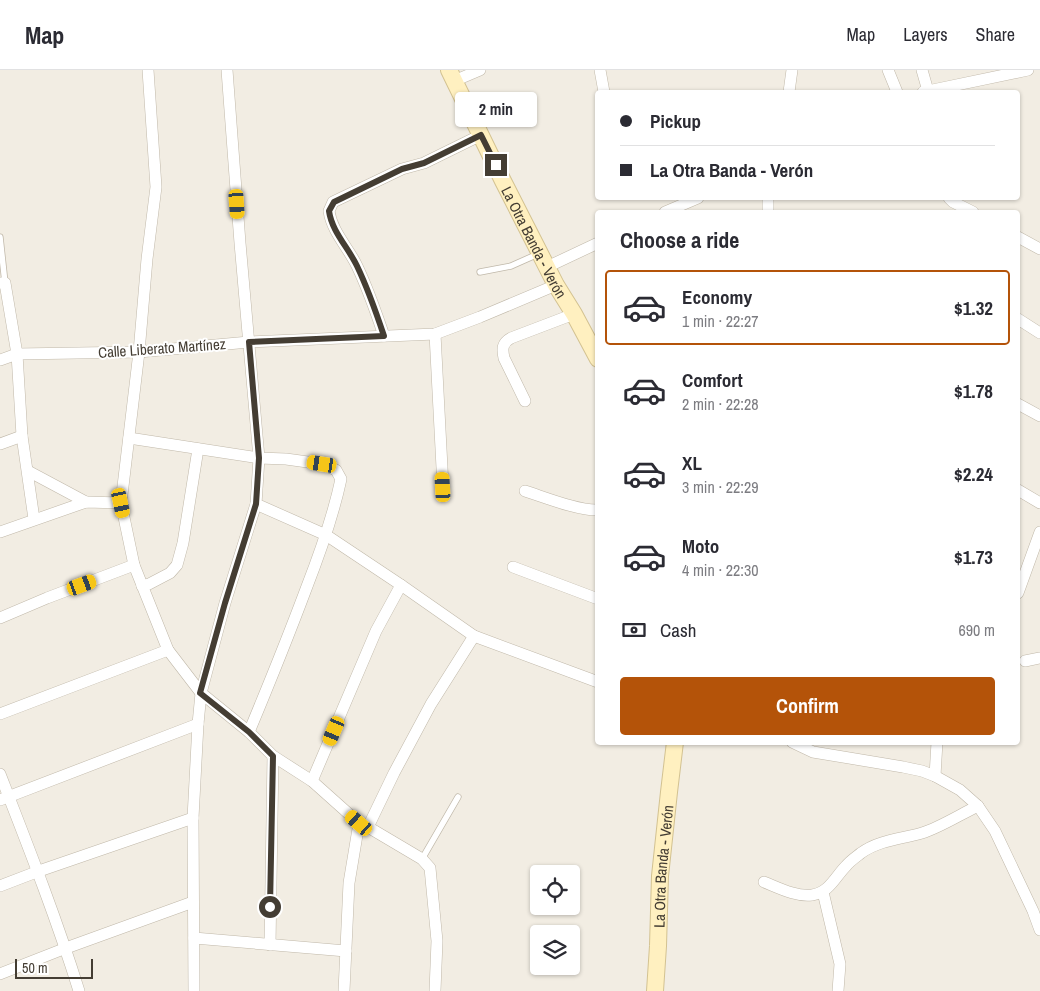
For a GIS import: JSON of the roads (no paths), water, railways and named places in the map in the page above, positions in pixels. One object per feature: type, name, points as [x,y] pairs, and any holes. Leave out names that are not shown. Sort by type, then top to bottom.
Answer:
[{"type":"main road","name":"La Otra Banda - Verón","points":[[452,75],[556,285],[595,349]]},
{"type":"main road","name":"La Otra Banda - Verón","points":[[655,991],[660,876],[675,745]]},
{"type":"street","points":[[148,70],[156,187],[121,503],[134,566],[168,650],[200,693],[249,732],[273,756],[312,781],[363,825],[422,859],[430,868],[437,941],[435,991]]},
{"type":"street","points":[[194,991],[193,818],[200,693],[225,603],[256,504],[259,458],[227,70]]},
{"type":"street","points":[[452,75],[480,70]]},
{"type":"street","points":[[600,70],[604,90]]},
{"type":"street","points":[[789,90],[792,70]]},
{"type":"street","points":[[888,70],[896,90]]},
{"type":"street","points":[[922,70],[925,90]]},
{"type":"street","points":[[934,90],[1028,70]]},
{"type":"street","points":[[384,336],[372,299],[357,265],[330,221],[329,211],[334,202],[402,169],[424,163],[481,135]]},
{"type":"street","points":[[669,210],[693,200]]},
{"type":"street","points":[[951,204],[967,210]]},
{"type":"street","points":[[1020,238],[1040,250]]},
{"type":"street","points":[[543,260],[595,244]]},
{"type":"street","points":[[3,283],[17,354],[22,436],[34,519]]},
{"type":"street","name":"Calle Liberato Martínez","points":[[0,360],[17,354],[139,352],[249,342],[435,334],[556,285]]},
{"type":"street","points":[[525,401],[504,358],[502,351],[504,344],[511,338],[574,314]]},
{"type":"street","points":[[1020,320],[1040,333]]},
{"type":"street","points":[[435,334],[443,487]]},
{"type":"street","points":[[1020,405],[1040,416]]},
{"type":"street","points":[[0,444],[22,436]]},
{"type":"street","points":[[129,438],[259,458],[286,459],[322,464],[336,470],[341,479],[326,535],[276,669],[249,732]]},
{"type":"street","points":[[142,586],[150,584],[170,573],[177,565],[198,449]]},
{"type":"street","points":[[28,470],[86,502]]},
{"type":"street","points":[[525,491],[570,505],[595,510]]},
{"type":"street","points":[[1020,491],[1040,503]]},
{"type":"street","points":[[0,532],[86,502],[121,503]]},
{"type":"street","points":[[256,504],[326,535],[474,636],[595,681]]},
{"type":"street","points":[[1020,587],[1040,532]]},
{"type":"street","points":[[0,618],[47,598],[134,566]]},
{"type":"street","points":[[513,567],[595,598]]},
{"type":"street","points":[[312,781],[376,631],[401,585]]},
{"type":"street","points":[[344,991],[349,883],[363,825],[431,704],[474,636]]},
{"type":"street","points":[[0,714],[168,650]]},
{"type":"street","points":[[1025,661],[1040,658]]},
{"type":"street","points":[[4,798],[198,724]]},
{"type":"street","points":[[798,745],[813,752],[922,771],[960,790],[978,806],[995,831],[1040,930]]},
{"type":"street","points":[[935,776],[937,745]]},
{"type":"street","points":[[270,945],[273,756]]},
{"type":"street","points":[[0,774],[4,798],[39,872],[79,991]]},
{"type":"street","points":[[764,882],[793,893],[811,895],[823,892],[845,866],[875,845],[923,832],[978,806]]},
{"type":"street","points":[[0,886],[193,818]]},
{"type":"street","points":[[823,892],[840,964],[838,991]]},
{"type":"street","points":[[0,974],[193,902]]},
{"type":"street","points":[[194,938],[346,951]]},
{"type":"lane","points":[[0,237],[3,283]]},
{"type":"lane","points":[[480,272],[543,260]]},
{"type":"lane","points":[[422,859],[458,797]]}]
